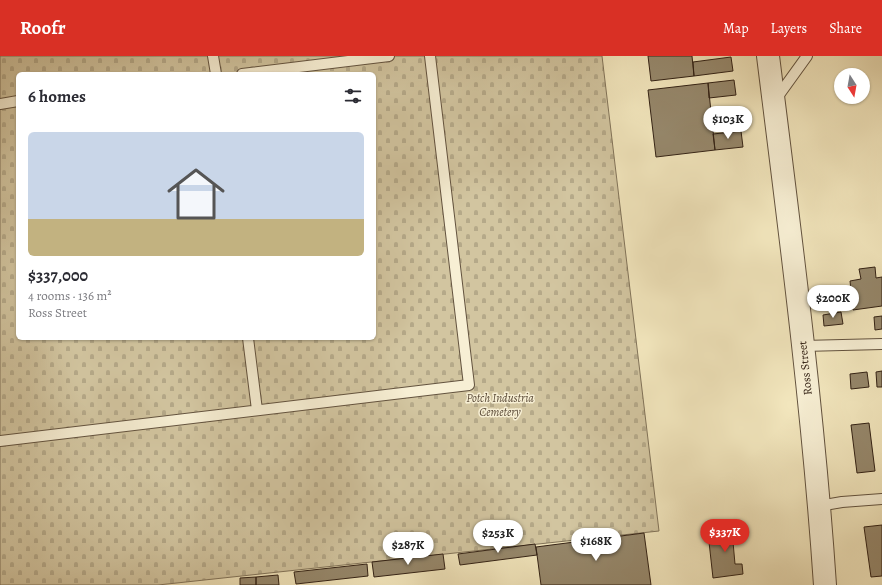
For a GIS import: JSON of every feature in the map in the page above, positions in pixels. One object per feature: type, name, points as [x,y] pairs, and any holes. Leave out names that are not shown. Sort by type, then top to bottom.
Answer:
[{"type":"street","name":"Ross Street","points":[[768,56],[803,346],[819,506],[825,585]]},
{"type":"lane","points":[[214,56],[216,72]]},
{"type":"lane","points":[[258,72],[389,56]]},
{"type":"lane","points":[[0,441],[469,385],[430,56]]},
{"type":"lane","points":[[774,102],[807,56]]},
{"type":"lane","points":[[0,104],[16,102]]},
{"type":"lane","points":[[248,340],[257,410]]},
{"type":"lane","points":[[803,346],[882,344]]},
{"type":"lane","points":[[819,506],[842,502],[882,499]]},
{"type":"green space","name":"Potch Industria Cemetery","points":[[0,56],[602,56],[659,531],[158,585],[0,585]]},
{"type":"building","points":[[648,56],[692,56],[694,76],[651,81]]},
{"type":"building","points":[[731,57],[733,71],[694,76],[693,62]]},
{"type":"building","points":[[734,80],[736,95],[709,98],[708,83]]},
{"type":"building","points":[[708,83],[715,150],[656,157],[648,90]]},
{"type":"building","points":[[741,131],[743,147],[715,150],[713,134]]},
{"type":"building","points":[[875,267],[876,278],[882,277],[882,306],[853,310],[850,281],[861,279],[859,269]]},
{"type":"building","points":[[841,312],[843,324],[824,326],[823,315]]},
{"type":"building","points":[[882,316],[882,329],[875,330],[874,317]]},
{"type":"building","points":[[882,371],[882,387],[877,387],[876,372]]},
{"type":"building","points":[[867,372],[869,387],[851,389],[850,374]]},
{"type":"building","points":[[869,423],[875,471],[857,473],[851,425]]},
{"type":"building","points":[[882,525],[882,576],[871,577],[864,527]]},
{"type":"building","points":[[742,528],[744,541],[733,542],[735,564],[742,564],[743,574],[713,578],[708,533]]},
{"type":"building","points":[[644,533],[651,585],[541,585],[536,547]]},
{"type":"building","points":[[535,544],[537,555],[460,565],[458,554]]},
{"type":"building","points":[[443,554],[445,569],[374,577],[372,562]]},
{"type":"building","points":[[367,564],[368,576],[296,584],[294,572]]},
{"type":"building","points":[[278,575],[279,585],[256,585],[256,577]]},
{"type":"building","points":[[256,577],[256,585],[240,585],[240,578]]}]
